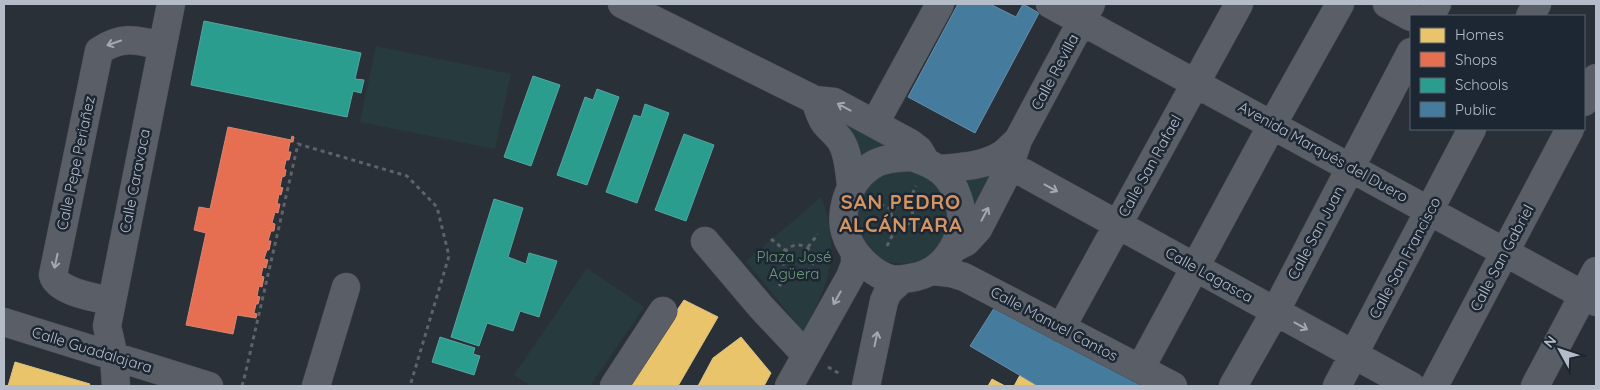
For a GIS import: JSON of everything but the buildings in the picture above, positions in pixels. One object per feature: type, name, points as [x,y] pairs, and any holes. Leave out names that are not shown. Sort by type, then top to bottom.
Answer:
[{"type":"street","name":"Calle Caravaca","points":[[116,386],[114,357],[106,326],[171,4]]},
{"type":"street","points":[[622,4],[816,100],[834,102],[910,142],[953,184],[962,210],[961,230],[944,240],[946,259],[932,271],[901,280],[891,279],[876,273],[855,254],[847,240],[842,220],[851,185],[844,145],[824,122],[816,100]]},
{"type":"street","points":[[875,124],[940,4]]},
{"type":"street","name":"Avenida Marqués del Duero","points":[[1050,4],[1086,12],[1196,83],[1590,298]]},
{"type":"street","name":"Calle San Rafael","points":[[1061,328],[1239,4]]},
{"type":"street","points":[[1140,369],[1340,4]]},
{"type":"street","points":[[1387,4],[1410,16]]},
{"type":"street","points":[[1431,15],[1437,4]]},
{"type":"street","points":[[1531,15],[1537,4]]},
{"type":"street","name":"Calle Revilla","points":[[944,240],[966,242],[978,229],[1007,173],[1018,140],[1086,12]]},
{"type":"street","name":"Calle Pepe Periañez","points":[[112,302],[81,294],[58,283],[54,280],[53,274],[99,51],[110,43],[122,40],[139,40],[162,46]]},
{"type":"street","name":"Calle San Juan","points":[[1233,386],[1275,312],[1410,54]]},
{"type":"street","points":[[1585,100],[1596,78]]},
{"type":"street","points":[[1585,112],[1596,118]]},
{"type":"street","name":"Calle San Francisco","points":[[1337,386],[1471,130]]},
{"type":"street","name":"Calle San Gabriel","points":[[1434,386],[1569,130]]},
{"type":"street","name":"Calle Revilla","points":[[851,185],[872,165],[891,158],[912,157],[933,165],[976,165],[1001,155],[1018,140]]},
{"type":"street","name":"Calle Lagasca","points":[[1007,173],[1018,171],[1024,174],[1410,386]]},
{"type":"street","points":[[705,241],[761,307],[806,355]]},
{"type":"street","points":[[789,386],[850,277],[855,264],[855,254]]},
{"type":"street","name":"Calle Manuel Cantos","points":[[932,271],[951,272],[964,277],[1173,386]]},
{"type":"street","points":[[1535,386],[1590,298],[1596,271]]},
{"type":"street","points":[[856,382],[888,292],[901,280]]},
{"type":"street","points":[[316,386],[346,287]]},
{"type":"street","points":[[614,386],[664,311]]},
{"type":"street","name":"Calle Guadalajara","points":[[4,322],[209,386]]},
{"type":"path","points":[[242,386],[298,144],[407,176],[437,207],[449,256],[410,386]]},
{"type":"path","points":[[896,228],[889,208],[908,202],[915,221],[944,240]]},
{"type":"path","points":[[885,249],[896,228],[915,221]]},
{"type":"path","points":[[771,239],[786,251]]},
{"type":"path","points":[[797,244],[808,248],[814,258],[809,271],[800,275],[790,273],[783,261],[786,251],[791,246],[797,244]]},
{"type":"path","points":[[806,355],[856,382]]},
{"type":"green space","points":[[376,46],[511,74],[495,149],[360,122]]},
{"type":"green space","points":[[843,122],[892,144],[860,164]]},
{"type":"green space","points":[[908,167],[935,180],[950,207],[945,238],[935,251],[921,260],[905,264],[888,262],[873,255],[855,228],[858,195],[879,173]]},
{"type":"green space","points":[[994,167],[975,213],[961,171]]},
{"type":"green space","name":"Plaza José Agüera","points":[[821,197],[830,233],[830,266],[820,298],[803,331],[746,261]]},
{"type":"green space","points":[[587,268],[644,307],[590,386],[531,386],[514,375]]},
{"type":"district","name":"SAN PEDRO ALCÁNTARA","points":[[901,214]]}]
